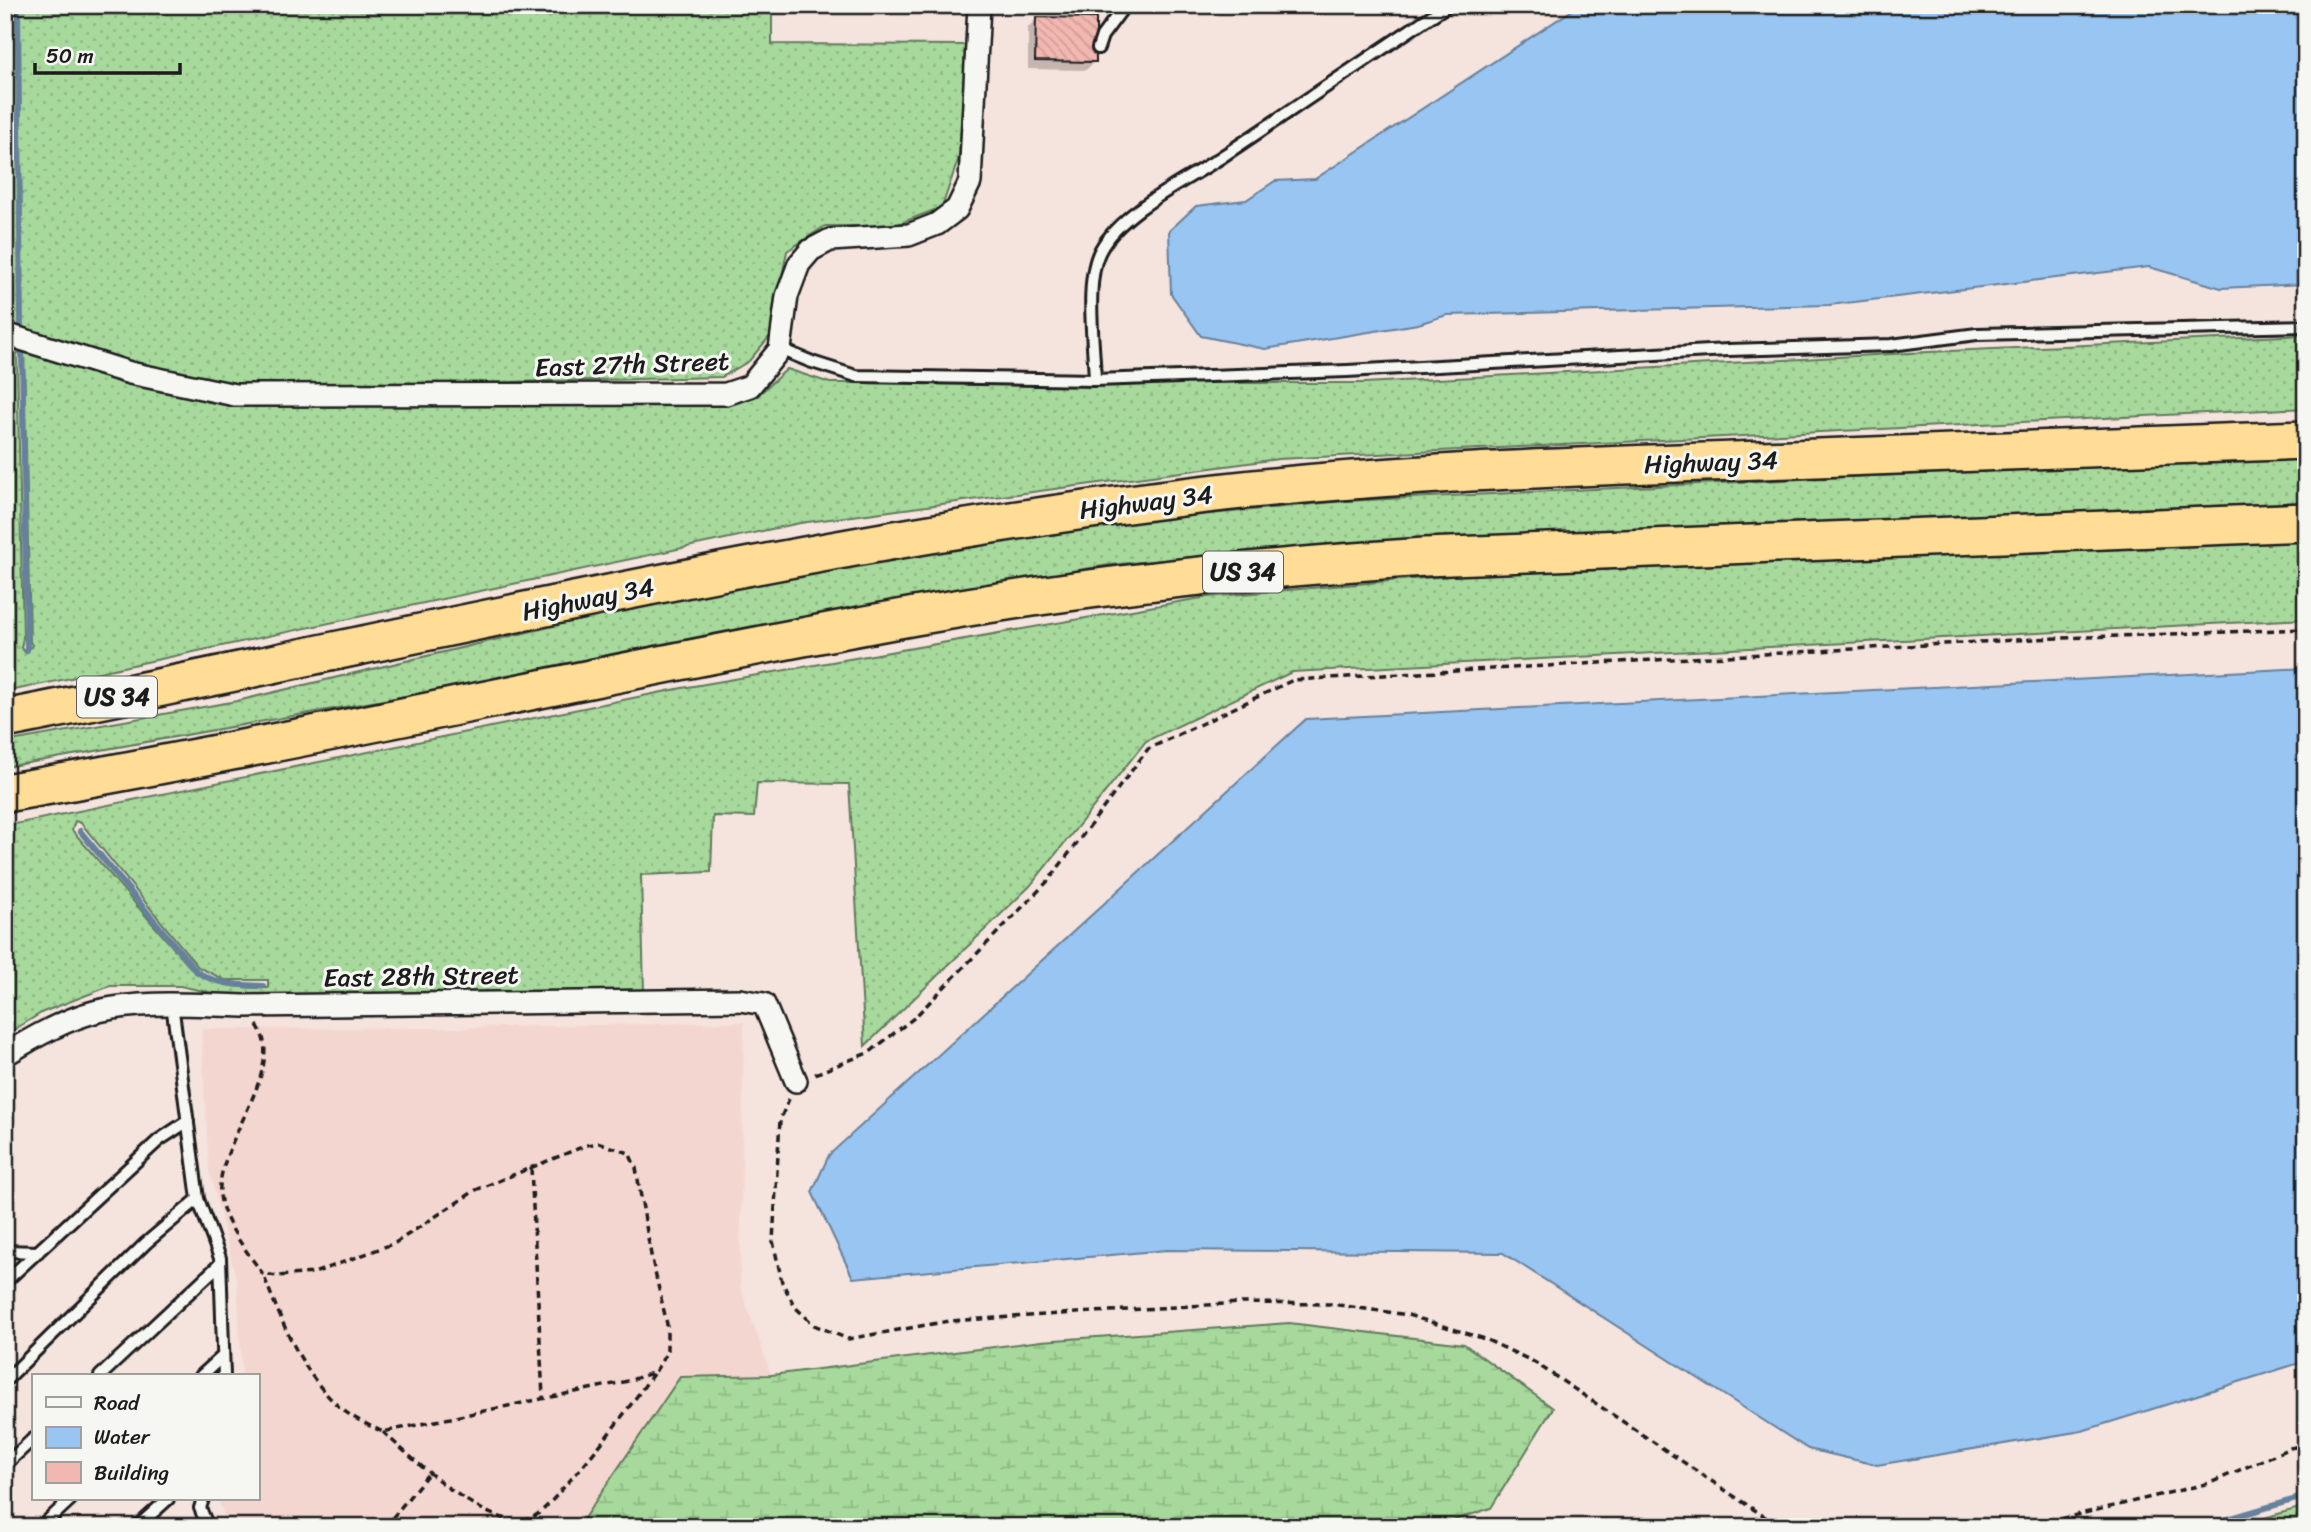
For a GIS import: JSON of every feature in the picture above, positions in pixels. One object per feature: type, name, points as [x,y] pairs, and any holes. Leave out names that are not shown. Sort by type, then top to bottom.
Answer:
[{"type":"highway","name":"Highway 34","points":[[6,719],[815,554],[1010,519],[1179,497],[1293,484],[1519,469],[2306,440]]},
{"type":"highway","name":"US 34","points":[[5,793],[918,616],[1124,585],[1325,564],[1425,557],[2306,522]]},
{"type":"street","points":[[780,349],[787,296],[799,264],[811,250],[830,240],[909,235],[937,224],[957,209],[970,182],[979,5]]},
{"type":"street","name":"East 27th Street","points":[[5,334],[130,373],[234,395],[726,394],[750,386],[780,349]]},
{"type":"street","name":"East 28th Street","points":[[5,1055],[48,1030],[96,1011],[172,1004],[243,1006],[740,1000],[764,1004],[796,1081]]},
{"type":"lane","points":[[1098,48],[1102,36],[1125,5]]},
{"type":"lane","points":[[1095,380],[1093,268],[1102,247],[1123,223],[1170,188],[1448,5]]},
{"type":"lane","points":[[780,349],[856,376],[1095,380],[1348,371],[1728,350],[1891,345],[1977,334],[2306,326]]},
{"type":"lane","points":[[172,1004],[198,1199],[220,1258],[224,1374]]},
{"type":"lane","points":[[5,1282],[159,1140],[188,1121]]},
{"type":"lane","points":[[5,1381],[146,1243],[198,1199]]},
{"type":"lane","points":[[5,1251],[38,1252]]},
{"type":"lane","points":[[102,1374],[220,1264]]},
{"type":"lane","points":[[203,1374],[223,1356]]},
{"type":"lane","points":[[5,1465],[32,1440]]},
{"type":"lane","points":[[41,1527],[70,1500]]},
{"type":"lane","points":[[137,1527],[167,1500]]},
{"type":"lane","points":[[203,1500],[200,1508],[208,1527]]},
{"type":"path","points":[[1780,1527],[1534,1363],[1485,1339],[1408,1315],[1331,1304],[1239,1303],[949,1321],[848,1339],[814,1325],[795,1307],[782,1282],[773,1241],[780,1120],[796,1081],[870,1052],[915,1017],[1048,881],[1149,750],[1293,680],[2034,639],[2306,629]]},
{"type":"path","points":[[243,1006],[264,1035],[262,1074],[226,1159],[220,1194],[232,1230],[263,1274],[285,1329],[313,1378],[338,1406],[383,1432],[442,1487],[484,1513],[507,1520],[528,1520],[548,1504],[597,1451],[667,1352],[667,1324],[651,1255],[636,1168],[629,1153],[600,1143],[587,1145],[476,1190],[395,1243],[314,1273],[277,1276],[263,1274]]},
{"type":"path","points":[[531,1168],[543,1397]]},
{"type":"path","points":[[383,1432],[628,1381],[655,1372]]},
{"type":"path","points":[[2026,1527],[2210,1483],[2290,1448],[2306,1444]]},
{"type":"path","points":[[386,1527],[428,1474]]},
{"type":"shaded area","points":[[744,1022],[740,1286],[771,1375],[680,1377],[578,1527],[228,1527],[218,1500],[259,1500],[259,1374],[242,1374],[237,1282],[209,1169],[201,1029],[457,1028]]},
{"type":"green space","points":[[5,5],[772,5],[772,44],[966,45],[959,157],[942,207],[893,226],[825,226],[787,251],[770,336],[749,361],[722,377],[264,388],[199,382],[5,330]]},
{"type":"green space","points":[[2306,335],[2306,408],[1278,459],[800,523],[5,692],[5,342],[193,398],[259,404],[757,396],[787,369],[830,383],[1364,383],[1928,352]],"holes":[[[24,349],[32,645],[26,653],[21,648],[23,638],[17,354]]]},
{"type":"green space","points":[[2306,458],[2306,502],[1343,543],[1109,565],[905,599],[581,665],[5,767],[5,742],[237,701],[566,623],[897,557],[1098,525],[1345,501]]},
{"type":"green space","points":[[2306,540],[2306,619],[1292,672],[1146,741],[1030,886],[865,1046],[849,784],[757,783],[754,817],[713,816],[711,872],[641,875],[644,991],[236,998],[180,986],[110,986],[43,1012],[5,1035],[5,826],[682,688],[1207,597],[1539,568]],"holes":[[[75,821],[81,823],[198,967],[225,980],[268,980],[268,988],[230,986],[194,972],[72,830]]]},
{"type":"green space","points":[[1289,1323],[1464,1344],[1553,1408],[1491,1508],[1435,1527],[578,1527],[680,1377],[771,1375],[1041,1341]]},
{"type":"green space","points":[[2306,1506],[2306,1527],[2233,1527]]},
{"type":"water","points":[[1580,5],[2306,5],[2306,284],[2221,288],[2149,267],[1829,305],[1447,315],[1418,324],[1265,349],[1201,336],[1171,294],[1169,231],[1196,206],[1246,200],[1275,181],[1315,179]]},
{"type":"water","points":[[2306,668],[2306,1361],[2082,1431],[1877,1465],[1808,1449],[1503,1253],[1167,1250],[853,1278],[812,1192],[829,1155],[1306,719]]},
{"type":"building","points":[[1036,17],[1096,18],[1096,62],[1035,61]]},
{"type":"waterway","points":[[18,5],[21,326]]},
{"type":"waterway","points":[[22,353],[27,650]]},
{"type":"waterway","points":[[80,831],[196,971],[220,982],[263,986]]},
{"type":"waterway","points":[[2201,1527],[2306,1496]]}]
